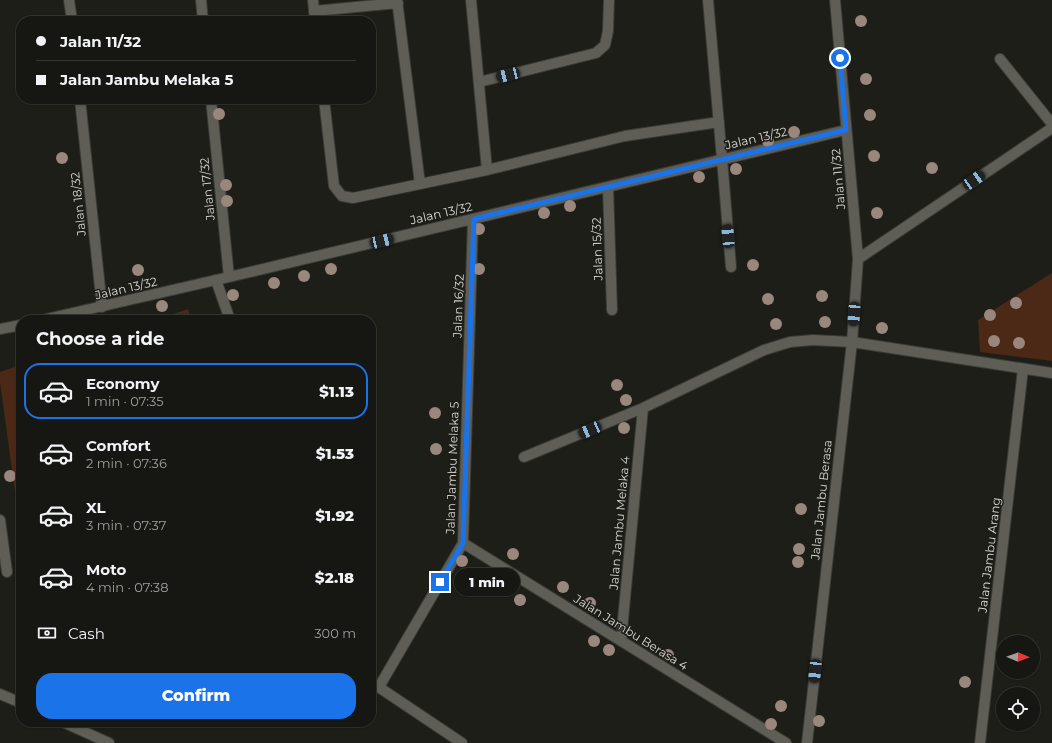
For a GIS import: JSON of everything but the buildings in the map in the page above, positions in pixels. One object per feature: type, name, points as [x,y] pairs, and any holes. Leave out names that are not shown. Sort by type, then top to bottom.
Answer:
[{"type":"street","points":[[70,0],[72,16]]},
{"type":"street","points":[[201,0],[203,16]]},
{"type":"street","points":[[313,0],[314,16],[398,2],[420,184]]},
{"type":"street","points":[[471,0],[487,170]]},
{"type":"street","points":[[479,82],[596,53],[605,45],[608,31],[609,0]]},
{"type":"street","points":[[708,0],[731,267]]},
{"type":"street","name":"Jalan 11/32","points":[[835,0],[858,259]]},
{"type":"street","points":[[1000,59],[1052,124]]},
{"type":"street","name":"Jalan 18/32","points":[[81,104],[102,307]]},
{"type":"street","name":"Jalan 17/32","points":[[212,104],[229,277]]},
{"type":"street","points":[[325,104],[334,186],[342,196],[353,198],[487,170],[626,136],[719,122]]},
{"type":"street","points":[[858,259],[1052,128]]},
{"type":"street","name":"Jalan 13/32","points":[[65,315],[846,130]]},
{"type":"street","name":"Jalan 15/32","points":[[608,187],[612,310]]},
{"type":"street","name":"Jalan 16/32","points":[[468,394],[474,219]]},
{"type":"street","name":"Jalan Jambu Berasa","points":[[807,743],[852,342],[858,259]]},
{"type":"street","points":[[216,280],[228,315]]},
{"type":"street","points":[[0,329],[16,326]]},
{"type":"street","points":[[524,457],[643,408],[764,350],[790,342],[813,340],[852,342],[1052,373]]},
{"type":"street","name":"Jalan Jambu Arang","points":[[980,743],[1023,369]]},
{"type":"street","name":"Jalan Jambu Melaka 5","points":[[376,683],[463,543],[468,394]]},
{"type":"street","name":"Jalan Jambu Melaka 4","points":[[621,641],[643,408]]},
{"type":"street","points":[[0,520],[7,572]]},
{"type":"street","name":"Jalan Jambu Berasa 4","points":[[463,543],[786,743]]},
{"type":"street","points":[[376,686],[462,743]]},
{"type":"street","points":[[0,694],[16,701]]},
{"type":"street","points":[[73,727],[109,743]]},
{"type":"shaded area","points":[[1052,273],[1052,361],[980,352],[978,320]]},
{"type":"shaded area","points":[[188,309],[190,315],[171,315]]},
{"type":"shaded area","points":[[16,367],[16,499],[0,382],[0,372]]},
{"type":"route","points":[[440,582],[463,543],[474,219],[846,130],[840,58]]}]
